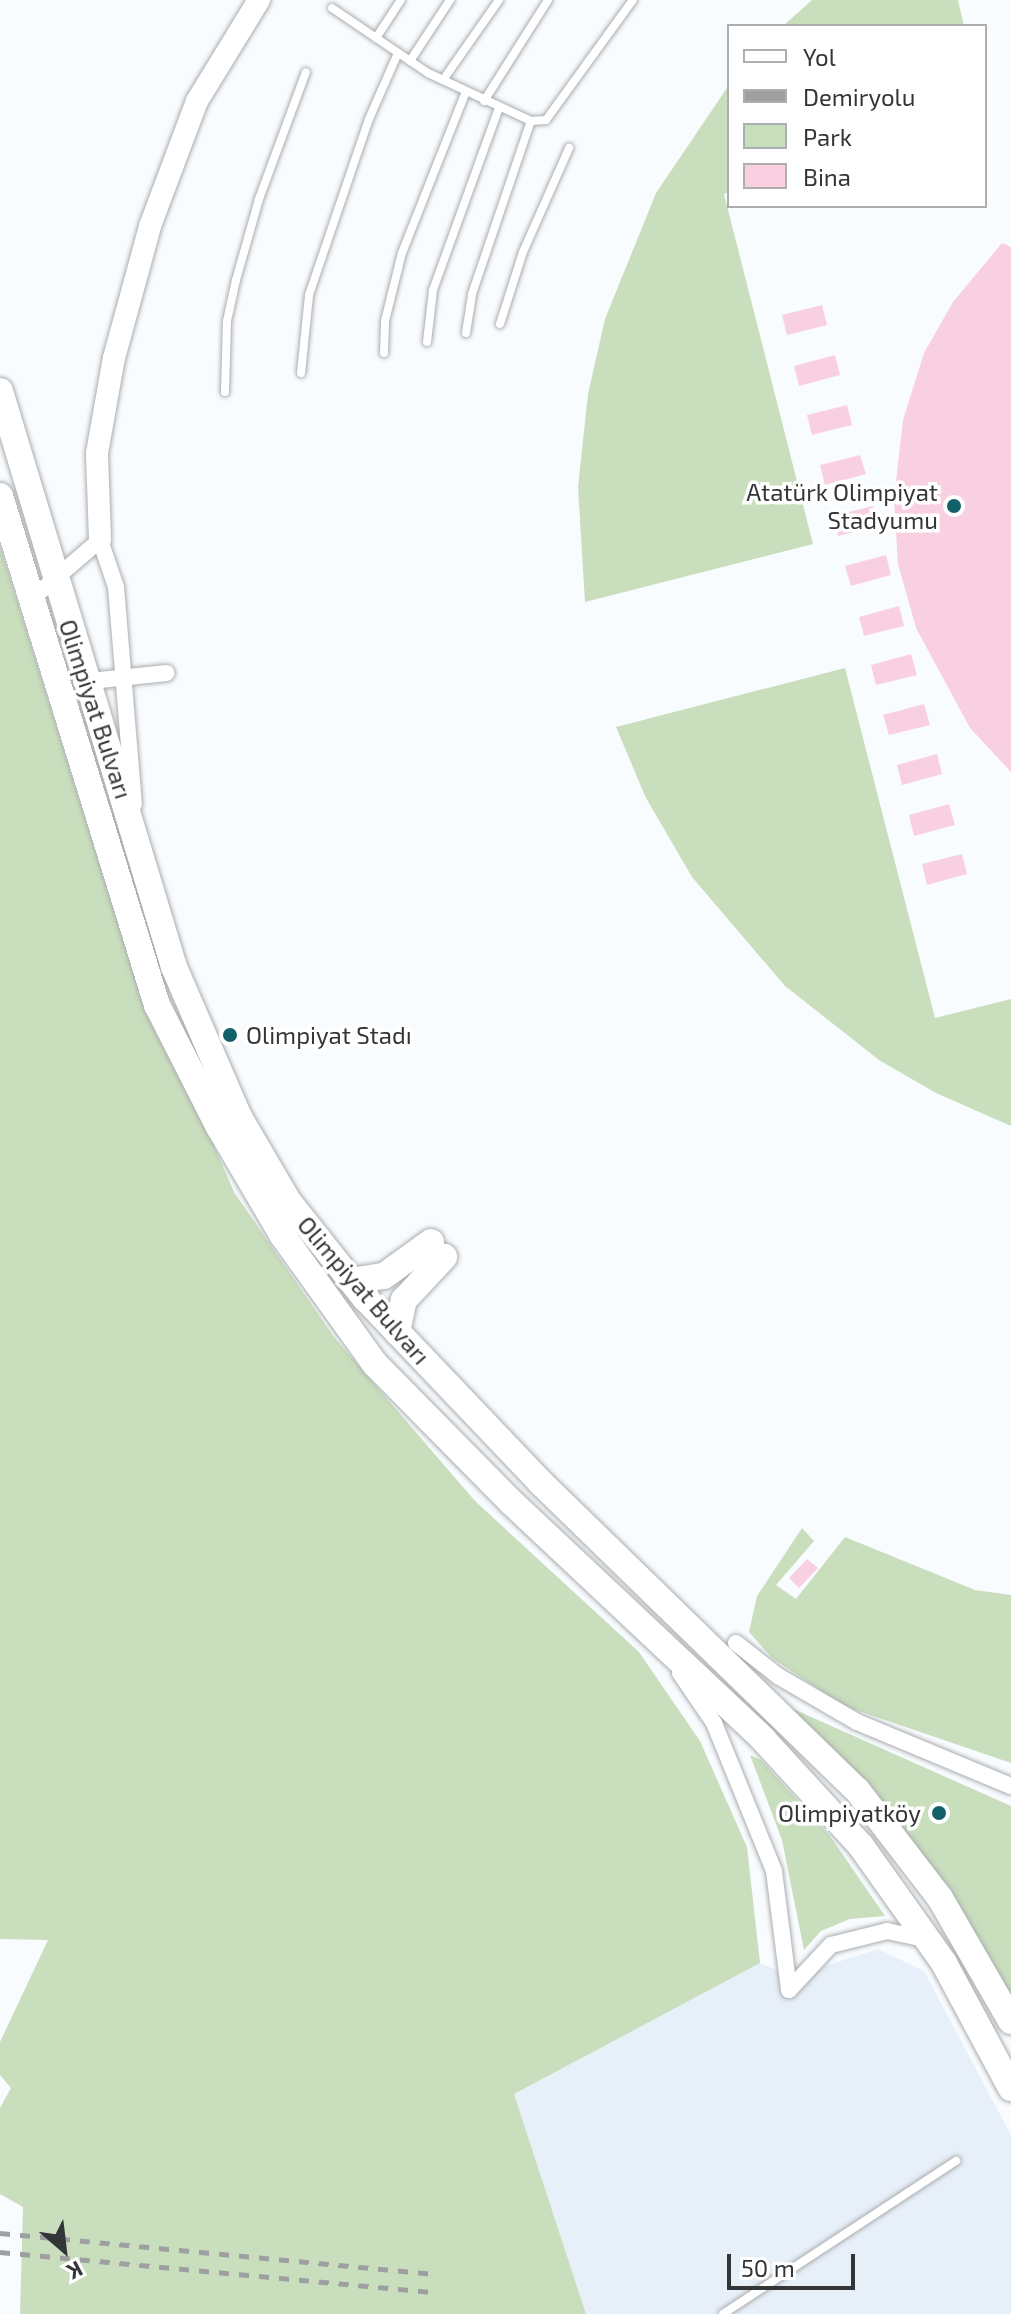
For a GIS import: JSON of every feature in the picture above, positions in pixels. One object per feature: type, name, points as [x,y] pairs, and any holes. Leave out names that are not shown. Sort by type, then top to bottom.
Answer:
[{"type":"main road","name":"Olimpiyat Bulvarı","points":[[0,391],[56,582],[136,832],[174,967],[239,1117],[288,1201],[351,1281],[540,1482],[857,1790],[940,1898],[1011,2021]]},
{"type":"main road","name":"Olimpiyat Bulvarı","points":[[0,496],[29,601],[157,1005],[219,1127],[283,1236],[375,1364],[511,1502],[763,1739],[861,1846],[930,1940],[1011,2088]]},
{"type":"main road","points":[[351,1281],[384,1276],[437,1250],[404,1300],[397,1332]]},
{"type":"street","points":[[136,832],[116,587],[100,540],[97,453],[114,358],[150,226],[197,101],[259,0]]},
{"type":"street","points":[[29,601],[56,582],[100,540]]},
{"type":"street","points":[[58,686],[167,673]]},
{"type":"street","points":[[649,1629],[714,1723],[748,1799],[774,1871],[789,1990],[831,1945],[887,1931],[930,1940]]},
{"type":"street","points":[[736,1643],[778,1676],[857,1722],[1011,1786]]},
{"type":"lane","points":[[376,38],[401,0]]},
{"type":"lane","points":[[410,61],[450,0]]},
{"type":"lane","points":[[443,80],[499,0]]},
{"type":"lane","points":[[484,101],[548,0]]},
{"type":"lane","points":[[332,8],[443,80],[531,121],[546,120],[633,0]]},
{"type":"lane","points":[[301,373],[309,295],[369,119],[398,53]]},
{"type":"lane","points":[[225,392],[227,321],[240,267],[268,171],[306,72]]},
{"type":"lane","points":[[384,353],[385,321],[402,253],[466,91]]},
{"type":"lane","points":[[427,342],[433,290],[499,108]]},
{"type":"lane","points":[[466,333],[476,279],[531,121]]},
{"type":"lane","points":[[500,324],[523,252],[569,148]]},
{"type":"lane","points":[[723,2314],[956,2161]]},
{"type":"shaded area","points":[[878,1949],[924,1971],[1011,2135],[1011,2314],[586,2314],[514,2094],[760,1963],[807,1983],[822,1967]]},
{"type":"green space","points":[[812,0],[958,0],[964,24],[785,24]]},
{"type":"green space","points":[[727,88],[727,193],[724,194],[813,544],[585,602],[578,487],[588,394],[605,319],[656,193]]},
{"type":"green space","points":[[0,546],[119,926],[234,1192],[334,1337],[475,1501],[639,1652],[700,1741],[747,1847],[760,1963],[514,2094],[586,2314],[20,2314],[23,2207],[0,2194],[0,2108],[11,2088],[0,2075],[0,2042],[48,1940],[0,1939]]},
{"type":"green space","points":[[845,668],[935,1018],[1011,999],[1011,1126],[936,1093],[879,1060],[785,986],[692,877],[646,798],[616,727]]},
{"type":"green space","points":[[802,1528],[814,1541],[776,1585],[796,1599],[845,1537],[975,1590],[1011,1595],[1011,1763],[844,1706],[772,1658],[749,1632],[757,1596]]},
{"type":"green space","points":[[791,1708],[1011,1806],[1011,1997]]},
{"type":"green space","points":[[750,1755],[761,1760],[830,1836],[885,1916],[850,1919],[821,1931],[804,1950],[782,1840]]},
{"type":"building","name":"Atatürk Olimpiyat Stadyumu","points":[[1002,243],[1011,247],[1011,772],[970,728],[916,628],[898,564],[894,499],[903,420],[924,353],[953,302]]},
{"type":"building","points":[[822,305],[827,325],[787,335],[782,315]]},
{"type":"building","points":[[835,355],[840,375],[799,386],[794,366]]},
{"type":"building","points":[[847,405],[852,425],[812,435],[807,415]]},
{"type":"building","points":[[860,455],[866,474],[825,485],[820,465]]},
{"type":"building","points":[[873,506],[878,526],[838,536],[833,516]]},
{"type":"building","points":[[886,555],[891,575],[851,586],[845,566]]},
{"type":"building","points":[[899,606],[904,626],[864,636],[859,617]]},
{"type":"building","points":[[911,654],[917,675],[876,685],[871,665]]},
{"type":"building","points":[[924,704],[930,725],[889,735],[883,715]]},
{"type":"building","points":[[937,754],[942,774],[902,785],[897,765]]},
{"type":"building","points":[[949,804],[955,825],[914,836],[909,815]]},
{"type":"building","points":[[962,854],[967,874],[927,885],[922,864]]},
{"type":"building","points":[[807,1559],[818,1568],[799,1588],[789,1578]]},
{"type":"railway","points":[[0,2233],[437,2274]]},
{"type":"railway","points":[[0,2252],[435,2292]]},
{"type":"place","name":"Atatürk Olimpiyat Stadyumu","points":[[954,506]]},
{"type":"place","name":"Olimpiyat Stadı","points":[[230,1035]]},
{"type":"place","name":"Olimpiyatköy","points":[[939,1813]]}]
